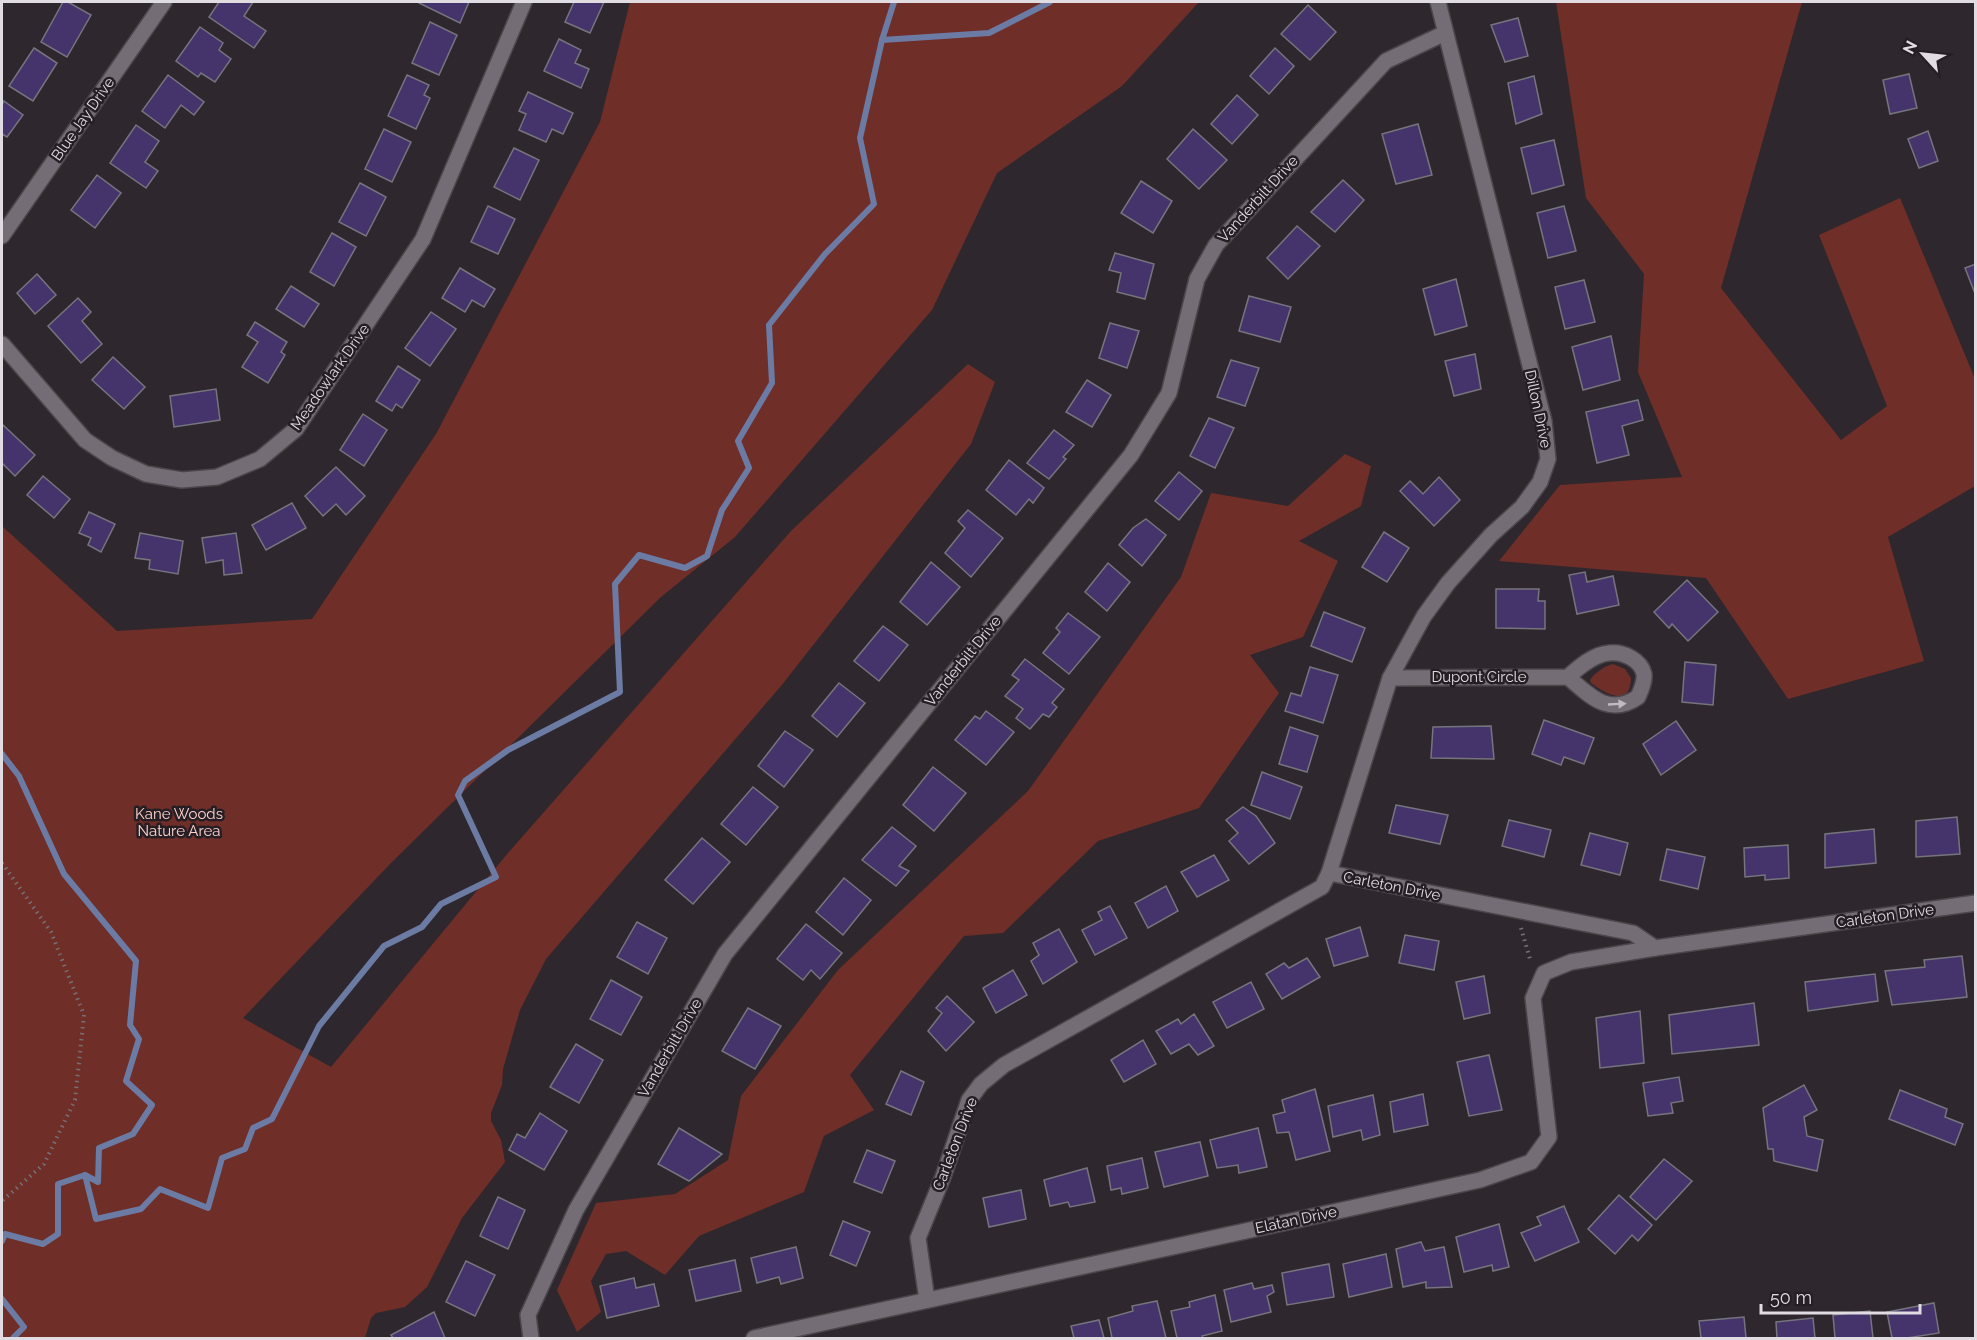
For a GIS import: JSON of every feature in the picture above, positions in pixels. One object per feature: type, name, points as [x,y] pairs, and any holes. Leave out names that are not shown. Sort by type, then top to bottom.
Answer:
[{"type":"street","name":"Blue Jay Drive","points":[[2,236],[164,2]]},
{"type":"street","name":"Meadowlark Drive","points":[[2,344],[85,440],[112,458],[146,474],[182,480],[217,477],[260,459],[296,429],[423,239],[524,2]]},
{"type":"street","name":"Dillon Drive","points":[[1329,873],[1390,678],[1424,616],[1448,583],[1491,535],[1522,507],[1540,482],[1548,459],[1544,421],[1438,2]]},
{"type":"street","name":"Vanderbilt Drive","points":[[531,1338],[528,1315],[576,1210],[725,954],[1131,455],[1169,393],[1197,279],[1216,245],[1386,61],[1445,33]]},
{"type":"street","points":[[1609,652],[1631,657],[1644,672],[1644,680],[1638,697],[1623,705],[1610,706],[1596,700],[1568,677],[1582,665],[1609,652]]},
{"type":"street","name":"Dupont Circle","points":[[1390,678],[1568,677]]},
{"type":"street","name":"Carleton Drive","points":[[927,1300],[918,1238],[943,1176],[969,1100],[981,1084],[1004,1065],[1322,887],[1329,873],[1633,933],[1655,948],[1976,903]]},
{"type":"street","name":"Elatan Drive","points":[[754,1338],[1480,1180],[1531,1162],[1549,1137],[1533,998],[1544,973],[1571,962],[1655,948]]},
{"type":"path","points":[[2,863],[51,932],[84,1015],[75,1100],[44,1164],[2,1201]]},
{"type":"path","points":[[1521,924],[1530,959]]},
{"type":"green space","name":"Kane Woods Nature Area","points":[[630,2],[1199,2],[1122,86],[997,173],[932,310],[735,537],[661,597],[390,864],[243,1018],[331,1067],[508,853],[791,531],[968,364],[995,382],[971,444],[781,686],[546,959],[520,1010],[503,1069],[502,1085],[491,1113],[491,1121],[501,1140],[505,1162],[462,1218],[427,1287],[405,1307],[376,1313],[371,1318],[365,1338],[2,1338],[2,526],[117,631],[312,619],[436,434],[600,122]]},
{"type":"green space","points":[[1556,2],[1802,2],[1721,288],[1841,440],[1887,406],[1819,235],[1900,198],[1975,379],[1975,486],[1888,537],[1924,661],[1788,699],[1706,578],[1499,561],[1560,485],[1682,477],[1638,372],[1644,274],[1586,198]]},
{"type":"green space","points":[[1345,454],[1371,466],[1361,506],[1299,541],[1338,561],[1303,637],[1250,655],[1279,693],[1199,808],[1098,841],[1003,933],[964,936],[850,1075],[874,1110],[824,1136],[804,1192],[699,1236],[665,1275],[626,1251],[606,1254],[591,1281],[601,1312],[577,1332],[557,1290],[596,1203],[675,1194],[728,1160],[741,1096],[838,970],[1028,791],[1181,577],[1211,493],[1288,506]]},
{"type":"green space","points":[[1613,664],[1625,669],[1631,678],[1630,688],[1622,696],[1603,691],[1590,680],[1600,670]]},
{"type":"building","points":[[63,2],[68,2],[91,15],[67,57],[41,42]]},
{"type":"building","points":[[219,2],[253,2],[244,16],[266,31],[254,48],[209,17]]},
{"type":"building","points":[[419,2],[469,2],[460,23]]},
{"type":"building","points":[[574,2],[604,2],[590,33],[565,22]]},
{"type":"building","points":[[1308,5],[1336,32],[1310,60],[1281,34]]},
{"type":"building","points":[[1518,18],[1528,56],[1505,62],[1491,25]]},
{"type":"building","points":[[430,22],[457,35],[439,75],[412,63]]},
{"type":"building","points":[[200,27],[223,43],[219,50],[231,59],[215,82],[201,73],[198,77],[176,61]]},
{"type":"building","points":[[559,39],[581,50],[575,63],[589,69],[581,88],[544,71]]},
{"type":"building","points":[[34,48],[57,63],[33,101],[9,86]]},
{"type":"building","points":[[1275,48],[1294,66],[1269,94],[1250,76]]},
{"type":"building","points":[[1909,74],[1917,108],[1890,114],[1883,80]]},
{"type":"building","points":[[168,75],[204,102],[194,115],[181,105],[165,128],[142,111]]},
{"type":"building","points":[[407,75],[429,85],[424,95],[430,98],[416,129],[388,116]]},
{"type":"building","points":[[1534,76],[1542,114],[1516,124],[1508,83]]},
{"type":"building","points":[[528,92],[573,113],[563,134],[552,129],[546,142],[519,130],[526,114],[519,111]]},
{"type":"building","points":[[1237,95],[1258,115],[1232,144],[1211,124]]},
{"type":"building","points":[[4,101],[23,115],[7,137],[2,134]]},
{"type":"building","points":[[1418,124],[1432,175],[1396,184],[1382,134]]},
{"type":"building","points":[[136,125],[159,141],[145,162],[158,171],[146,188],[110,163]]},
{"type":"building","points":[[384,129],[411,142],[392,182],[365,169]]},
{"type":"building","points":[[1193,129],[1227,160],[1199,189],[1167,159]]},
{"type":"building","points":[[1928,131],[1938,161],[1919,168],[1908,139]]},
{"type":"building","points":[[1554,140],[1564,185],[1532,194],[1521,148]]},
{"type":"building","points":[[514,148],[539,160],[520,200],[494,187]]},
{"type":"building","points":[[97,175],[121,193],[95,228],[71,210]]},
{"type":"building","points":[[1343,180],[1364,200],[1335,232],[1311,212]]},
{"type":"building","points":[[1141,181],[1172,201],[1153,233],[1121,213]]},
{"type":"building","points":[[360,183],[386,197],[366,236],[339,222]]},
{"type":"building","points":[[488,206],[515,219],[498,254],[471,242]]},
{"type":"building","points":[[1564,206],[1576,251],[1548,258],[1537,213]]},
{"type":"building","points":[[1297,226],[1320,246],[1288,279],[1267,258]]},
{"type":"building","points":[[332,233],[356,247],[334,286],[310,272]]},
{"type":"building","points":[[1115,253],[1154,264],[1145,299],[1117,292],[1121,273],[1109,270]]},
{"type":"building","points":[[1976,264],[1976,296],[1965,268]]},
{"type":"building","points":[[460,268],[495,289],[484,307],[472,300],[465,312],[442,298]]},
{"type":"building","points":[[37,274],[56,295],[35,314],[17,293]]},
{"type":"building","points":[[1456,279],[1467,326],[1435,335],[1423,289]]},
{"type":"building","points":[[1584,280],[1595,322],[1565,329],[1555,287]]},
{"type":"building","points":[[291,286],[319,304],[304,327],[276,309]]},
{"type":"building","points":[[1249,296],[1291,307],[1280,342],[1239,331]]},
{"type":"building","points":[[78,298],[91,312],[82,321],[102,344],[81,363],[48,326]]},
{"type":"building","points":[[431,312],[456,329],[430,366],[405,348]]},
{"type":"building","points":[[255,322],[287,342],[281,352],[285,355],[268,383],[242,367],[258,342],[247,335]]},
{"type":"building","points":[[1110,323],[1139,331],[1127,368],[1099,358]]},
{"type":"building","points":[[1611,336],[1620,380],[1583,390],[1572,347]]},
{"type":"building","points":[[1475,354],[1481,389],[1454,396],[1445,361]]},
{"type":"building","points":[[113,357],[145,387],[124,409],[92,380]]},
{"type":"building","points":[[1231,360],[1259,368],[1245,406],[1217,397]]},
{"type":"building","points":[[398,366],[420,380],[402,408],[396,404],[392,411],[376,401]]},
{"type":"building","points":[[1087,380],[1111,395],[1092,427],[1066,412]]},
{"type":"building","points":[[216,389],[220,420],[174,427],[170,396]]},
{"type":"building","points":[[1638,400],[1643,420],[1622,426],[1629,455],[1597,463],[1586,412]]},
{"type":"building","points":[[363,414],[387,430],[364,466],[340,450]]},
{"type":"building","points":[[1209,418],[1234,428],[1215,468],[1190,456]]},
{"type":"building","points":[[3,425],[35,455],[15,476],[2,463]]},
{"type":"building","points":[[1054,430],[1074,445],[1063,457],[1066,459],[1049,479],[1027,463]]},
{"type":"building","points":[[1009,460],[1044,488],[1033,503],[1029,499],[1016,515],[986,490]]},
{"type":"building","points":[[336,467],[365,496],[346,515],[336,504],[323,516],[305,496]]},
{"type":"building","points":[[1179,472],[1202,491],[1179,520],[1155,501]]},
{"type":"building","points":[[43,476],[70,499],[54,518],[27,495]]},
{"type":"building","points":[[1439,477],[1460,500],[1434,526],[1400,491],[1410,481],[1423,494]]},
{"type":"building","points":[[292,503],[306,528],[266,550],[252,525]]},
{"type":"building","points":[[968,510],[1003,538],[971,577],[945,553],[965,528],[958,521]]},
{"type":"building","points":[[89,512],[115,524],[101,552],[88,545],[91,538],[79,533]]},
{"type":"building","points":[[1146,519],[1166,535],[1142,566],[1119,545],[1133,528]]},
{"type":"building","points":[[1384,532],[1409,548],[1387,582],[1362,567]]},
{"type":"building","points":[[140,533],[183,541],[178,574],[149,569],[150,560],[135,558]]},
{"type":"building","points":[[236,533],[242,573],[224,575],[223,560],[206,563],[202,538]]},
{"type":"building","points":[[931,562],[960,587],[927,625],[900,602]]},
{"type":"building","points":[[1108,563],[1130,582],[1107,611],[1085,592]]},
{"type":"building","points":[[1585,572],[1587,582],[1613,576],[1619,605],[1577,614],[1569,575]]},
{"type":"building","points":[[1687,580],[1718,612],[1688,641],[1672,624],[1669,628],[1654,612]]},
{"type":"building","points":[[1496,589],[1539,589],[1538,601],[1545,601],[1545,629],[1496,628]]},
{"type":"building","points":[[1324,612],[1365,628],[1352,662],[1311,646]]},
{"type":"building","points":[[1068,613],[1100,637],[1069,674],[1043,653],[1060,632],[1056,628]]},
{"type":"building","points":[[883,626],[908,645],[879,681],[854,661]]},
{"type":"building","points":[[1025,659],[1064,689],[1052,703],[1057,707],[1049,717],[1043,714],[1030,729],[1016,718],[1023,709],[1005,696],[1019,680],[1012,675]]},
{"type":"building","points":[[1685,662],[1716,665],[1713,705],[1682,702]]},
{"type":"building","points":[[1310,667],[1338,675],[1323,723],[1285,711],[1291,693],[1301,696]]},
{"type":"building","points":[[839,683],[865,703],[837,737],[812,716]]},
{"type":"building","points":[[986,711],[1014,732],[986,765],[955,740],[975,716],[980,719]]},
{"type":"building","points":[[1544,720],[1594,738],[1584,764],[1564,757],[1561,765],[1532,754]]},
{"type":"building","points":[[1676,721],[1696,750],[1661,775],[1643,744]]},
{"type":"building","points":[[1491,726],[1494,759],[1431,758],[1433,727]]},
{"type":"building","points":[[1290,727],[1318,736],[1307,772],[1279,764]]},
{"type":"building","points":[[785,731],[813,750],[784,787],[758,766]]},
{"type":"building","points":[[933,767],[966,793],[934,831],[903,805]]},
{"type":"building","points":[[1262,772],[1302,787],[1290,819],[1251,805]]},
{"type":"building","points":[[753,787],[778,807],[746,845],[721,824]]},
{"type":"building","points":[[1396,805],[1448,815],[1440,844],[1389,833]]},
{"type":"building","points":[[1243,807],[1256,816],[1275,843],[1249,864],[1229,841],[1238,833],[1226,820]]},
{"type":"building","points":[[1957,817],[1960,854],[1916,857],[1916,821]]},
{"type":"building","points":[[1509,820],[1551,830],[1544,857],[1502,846]]},
{"type":"building","points":[[892,827],[916,846],[899,866],[909,871],[896,886],[862,860]]},
{"type":"building","points":[[1874,829],[1876,863],[1825,868],[1825,834]]},
{"type":"building","points":[[1590,833],[1628,843],[1620,875],[1581,865]]},
{"type":"building","points":[[702,838],[730,862],[693,904],[665,880]]},
{"type":"building","points":[[1788,845],[1789,878],[1765,880],[1765,875],[1745,877],[1744,848]]},
{"type":"building","points":[[1667,849],[1705,857],[1698,889],[1660,880]]},
{"type":"building","points":[[1214,855],[1229,880],[1197,897],[1181,872]]},
{"type":"building","points":[[844,878],[871,900],[843,935],[816,912]]},
{"type":"building","points":[[1166,886],[1178,911],[1148,928],[1135,903]]},
{"type":"building","points":[[1110,906],[1127,938],[1095,955],[1082,930],[1102,920],[1098,912]]},
{"type":"building","points":[[637,922],[667,938],[648,974],[617,957]]},
{"type":"building","points":[[806,924],[842,953],[820,979],[811,970],[803,980],[777,959]]},
{"type":"building","points":[[1360,927],[1368,956],[1334,966],[1326,939]]},
{"type":"building","points":[[1059,929],[1077,962],[1043,984],[1031,961],[1039,955],[1033,943]]},
{"type":"building","points":[[1405,935],[1439,941],[1434,970],[1399,963]]},
{"type":"building","points":[[1962,956],[1967,997],[1892,1005],[1885,971],[1925,967],[1924,960]]},
{"type":"building","points":[[1307,958],[1320,977],[1282,999],[1266,974],[1284,963],[1289,968]]},
{"type":"building","points":[[1013,970],[1027,995],[996,1013],[983,988]]},
{"type":"building","points":[[1875,974],[1878,1001],[1808,1011],[1805,982]]},
{"type":"building","points":[[1484,976],[1490,1013],[1464,1019],[1456,982]]},
{"type":"building","points":[[611,980],[642,997],[621,1035],[590,1019]]},
{"type":"building","points":[[1251,982],[1264,1009],[1227,1028],[1213,1002]]},
{"type":"building","points":[[947,996],[974,1022],[946,1051],[928,1031],[942,1013],[936,1008]]},
{"type":"building","points":[[1754,1003],[1759,1045],[1672,1054],[1669,1015]]},
{"type":"building","points":[[748,1008],[781,1026],[755,1069],[722,1051]]},
{"type":"building","points":[[1640,1011],[1644,1063],[1600,1068],[1596,1018]]},
{"type":"building","points":[[1194,1014],[1214,1046],[1198,1055],[1189,1044],[1171,1054],[1156,1031],[1178,1019],[1181,1024]]},
{"type":"building","points":[[1143,1040],[1156,1064],[1124,1082],[1111,1060]]},
{"type":"building","points":[[576,1044],[603,1060],[579,1103],[550,1087]]},
{"type":"building","points":[[1489,1055],[1502,1110],[1469,1116],[1457,1062]]},
{"type":"building","points":[[901,1071],[924,1082],[911,1115],[886,1104]]},
{"type":"building","points":[[1679,1077],[1683,1101],[1671,1103],[1673,1113],[1648,1116],[1643,1083]]},
{"type":"building","points":[[1804,1085],[1817,1110],[1804,1117],[1807,1136],[1823,1140],[1817,1171],[1774,1161],[1773,1149],[1768,1149],[1763,1108]]},
{"type":"building","points":[[1315,1089],[1330,1151],[1296,1160],[1289,1132],[1277,1133],[1273,1115],[1285,1112],[1282,1100]]},
{"type":"building","points":[[1900,1090],[1947,1109],[1945,1117],[1963,1124],[1955,1145],[1889,1119]]},
{"type":"building","points":[[1423,1094],[1428,1125],[1394,1132],[1390,1102]]},
{"type":"building","points":[[1373,1095],[1380,1135],[1363,1140],[1361,1130],[1333,1137],[1328,1106]]},
{"type":"building","points":[[540,1113],[567,1131],[544,1170],[509,1150],[517,1134],[525,1138]]},
{"type":"building","points":[[679,1128],[722,1154],[689,1181],[658,1164]]},
{"type":"building","points":[[1258,1128],[1267,1167],[1239,1173],[1238,1165],[1217,1168],[1210,1140]]},
{"type":"building","points":[[1200,1142],[1208,1176],[1164,1187],[1155,1152]]},
{"type":"building","points":[[867,1150],[895,1161],[882,1193],[854,1182]]},
{"type":"building","points":[[1142,1158],[1148,1188],[1122,1194],[1121,1188],[1111,1190],[1107,1166]]},
{"type":"building","points":[[1664,1159],[1692,1181],[1656,1220],[1630,1197]]},
{"type":"building","points":[[1087,1168],[1095,1202],[1070,1207],[1068,1202],[1050,1206],[1044,1180]]},
{"type":"building","points":[[1021,1190],[1026,1219],[989,1227],[983,1198]]},
{"type":"building","points":[[1619,1195],[1652,1225],[1638,1241],[1632,1235],[1615,1254],[1588,1229]]},
{"type":"building","points":[[498,1197],[525,1210],[508,1249],[480,1236]]},
{"type":"building","points":[[1564,1206],[1579,1242],[1535,1261],[1521,1233],[1541,1225],[1537,1217]]},
{"type":"building","points":[[843,1221],[870,1232],[856,1266],[830,1255]]},
{"type":"building","points":[[1499,1224],[1509,1267],[1493,1271],[1492,1265],[1464,1272],[1456,1237]]},
{"type":"building","points":[[1421,1242],[1425,1251],[1444,1247],[1452,1287],[1426,1288],[1426,1282],[1403,1287],[1396,1249]]},
{"type":"building","points":[[796,1247],[803,1278],[781,1284],[779,1277],[757,1283],[751,1258]]},
{"type":"building","points":[[1386,1254],[1392,1287],[1349,1297],[1343,1264]]},
{"type":"building","points":[[735,1260],[741,1291],[696,1301],[689,1270]]},
{"type":"building","points":[[466,1261],[495,1275],[475,1316],[446,1302]]},
{"type":"building","points":[[1329,1264],[1334,1297],[1287,1305],[1282,1273]]},
{"type":"building","points":[[634,1278],[636,1288],[654,1284],[659,1306],[607,1318],[600,1286]]},
{"type":"building","points":[[1252,1283],[1254,1289],[1272,1285],[1274,1292],[1267,1296],[1271,1312],[1231,1322],[1224,1290]]},
{"type":"building","points":[[1215,1295],[1222,1331],[1202,1336],[1203,1338],[1177,1338],[1171,1311],[1190,1307],[1189,1302]]},
{"type":"building","points":[[1157,1301],[1166,1338],[1112,1338],[1108,1318],[1133,1311],[1132,1306]]},
{"type":"building","points":[[1934,1303],[1939,1333],[1892,1338],[1887,1312]]},
{"type":"building","points":[[1870,1311],[1873,1338],[1835,1338],[1833,1315]]},
{"type":"building","points":[[434,1312],[445,1338],[393,1338],[391,1335]]},
{"type":"building","points":[[1744,1317],[1746,1338],[1701,1338],[1699,1321]]},
{"type":"building","points":[[1813,1318],[1815,1338],[1777,1338],[1776,1322]]},
{"type":"building","points":[[1099,1320],[1104,1338],[1074,1338],[1071,1326]]},
{"type":"waterway","points":[[2,1241],[5,1234],[43,1244],[58,1234],[58,1184],[85,1175],[96,1219],[141,1209],[160,1189],[208,1208],[222,1158],[245,1149],[253,1128],[272,1119],[319,1026],[384,946],[422,927],[441,904],[496,877],[458,795],[465,781],[508,750],[620,692],[615,584],[639,555],[685,568],[707,556],[722,510],[749,468],[738,441],[772,383],[769,325],[825,254],[874,204],[860,138],[882,40],[894,2]]},
{"type":"waterway","points":[[882,40],[989,33],[1050,2]]},
{"type":"waterway","points":[[2,754],[19,776],[64,874],[136,961],[130,1025],[139,1039],[126,1081],[152,1105],[133,1134],[99,1148],[98,1182],[85,1175]]},
{"type":"waterway","points":[[2,1299],[24,1327],[13,1338]]}]
